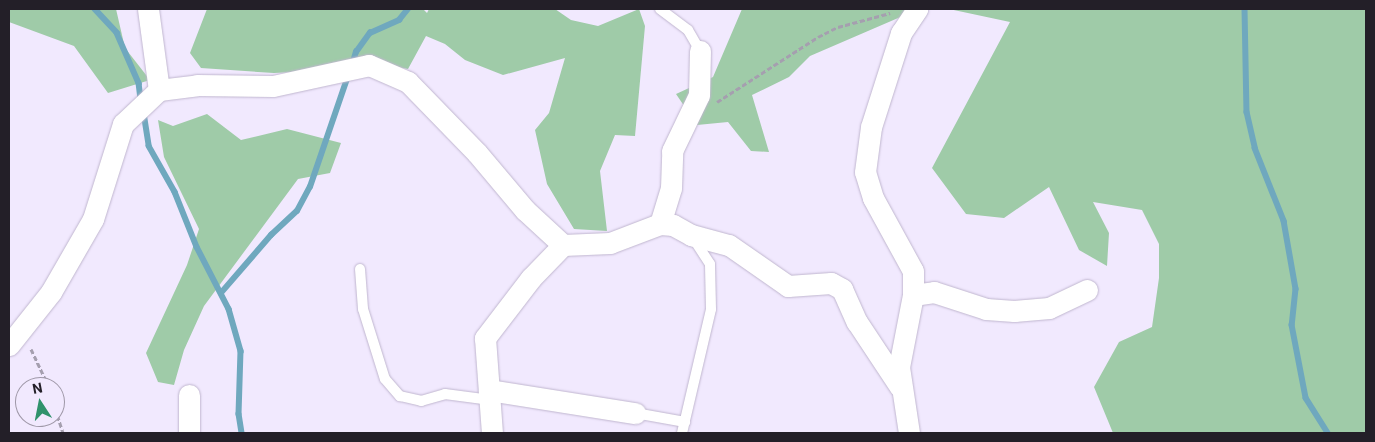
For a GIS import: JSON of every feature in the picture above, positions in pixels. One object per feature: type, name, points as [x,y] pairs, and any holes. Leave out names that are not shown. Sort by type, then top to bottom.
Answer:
[{"type":"street","points":[[148,9],[159,90]]},
{"type":"street","points":[[908,10],[871,127],[865,172],[873,198],[913,272],[913,295],[904,331],[900,387],[909,433]]},
{"type":"street","points":[[660,224],[671,188],[672,151],[698,95],[700,51]]},
{"type":"street","points":[[14,339],[51,292],[93,219],[123,124],[159,90],[197,85],[273,86],[369,65],[408,82],[477,154],[525,210],[562,245]]},
{"type":"street","points":[[492,433],[485,338],[531,278],[562,245],[610,243],[660,224],[673,225],[691,235],[729,245],[788,286],[832,283],[842,289],[857,322],[900,387]]},
{"type":"street","points":[[913,295],[934,292],[986,309],[1014,311],[1049,308],[1087,290]]},
{"type":"street","points":[[189,395],[189,433]]},
{"type":"street","points":[[490,395],[635,414]]},
{"type":"lane","points":[[660,9],[688,30],[700,51]]},
{"type":"lane","points":[[682,433],[711,309],[710,264],[691,235]]},
{"type":"lane","points":[[360,269],[364,309],[385,379],[400,396],[421,401],[445,394],[490,395]]},
{"type":"lane","points":[[635,414],[685,422]]},
{"type":"path","points":[[687,121],[818,37],[838,27],[908,10]]},
{"type":"path","points":[[14,339],[41,365],[45,377]]},
{"type":"green space","points":[[9,9],[116,9],[125,48],[150,80],[108,93],[74,46],[9,22]]},
{"type":"green space","points":[[207,9],[423,9],[427,13],[429,9],[555,9],[571,20],[598,26],[639,9],[645,26],[635,136],[615,135],[600,171],[607,231],[574,229],[547,184],[535,130],[549,113],[565,58],[503,75],[465,60],[445,44],[426,36],[408,69],[360,60],[315,71],[274,73],[201,68],[190,53]]},
{"type":"green space","points":[[742,9],[919,9],[810,56],[789,77],[752,95],[769,152],[751,151],[728,122],[697,125],[676,94],[713,77]]},
{"type":"green space","points":[[949,9],[1366,9],[1366,433],[1113,433],[1094,387],[1119,342],[1152,327],[1159,278],[1159,244],[1142,210],[1093,202],[1109,233],[1107,266],[1079,250],[1049,187],[1004,218],[966,214],[932,168],[1010,22]]},
{"type":"green space","points":[[207,114],[241,140],[287,129],[341,143],[330,173],[298,179],[204,306],[184,350],[174,385],[158,382],[146,353],[187,265],[199,229],[164,157],[158,120],[173,126]]},
{"type":"waterway","points":[[95,9],[117,33],[139,83],[141,99]]},
{"type":"waterway","points":[[352,65],[356,52],[370,33],[399,20],[408,9]]},
{"type":"waterway","points":[[1245,9],[1247,112],[1255,148],[1284,221],[1296,289],[1292,325],[1306,398],[1328,433]]},
{"type":"waterway","points":[[221,293],[271,235],[297,211],[310,187],[349,73]]},
{"type":"waterway","points":[[144,113],[149,146],[175,192],[197,247],[229,309],[241,351],[239,414],[242,433]]}]
